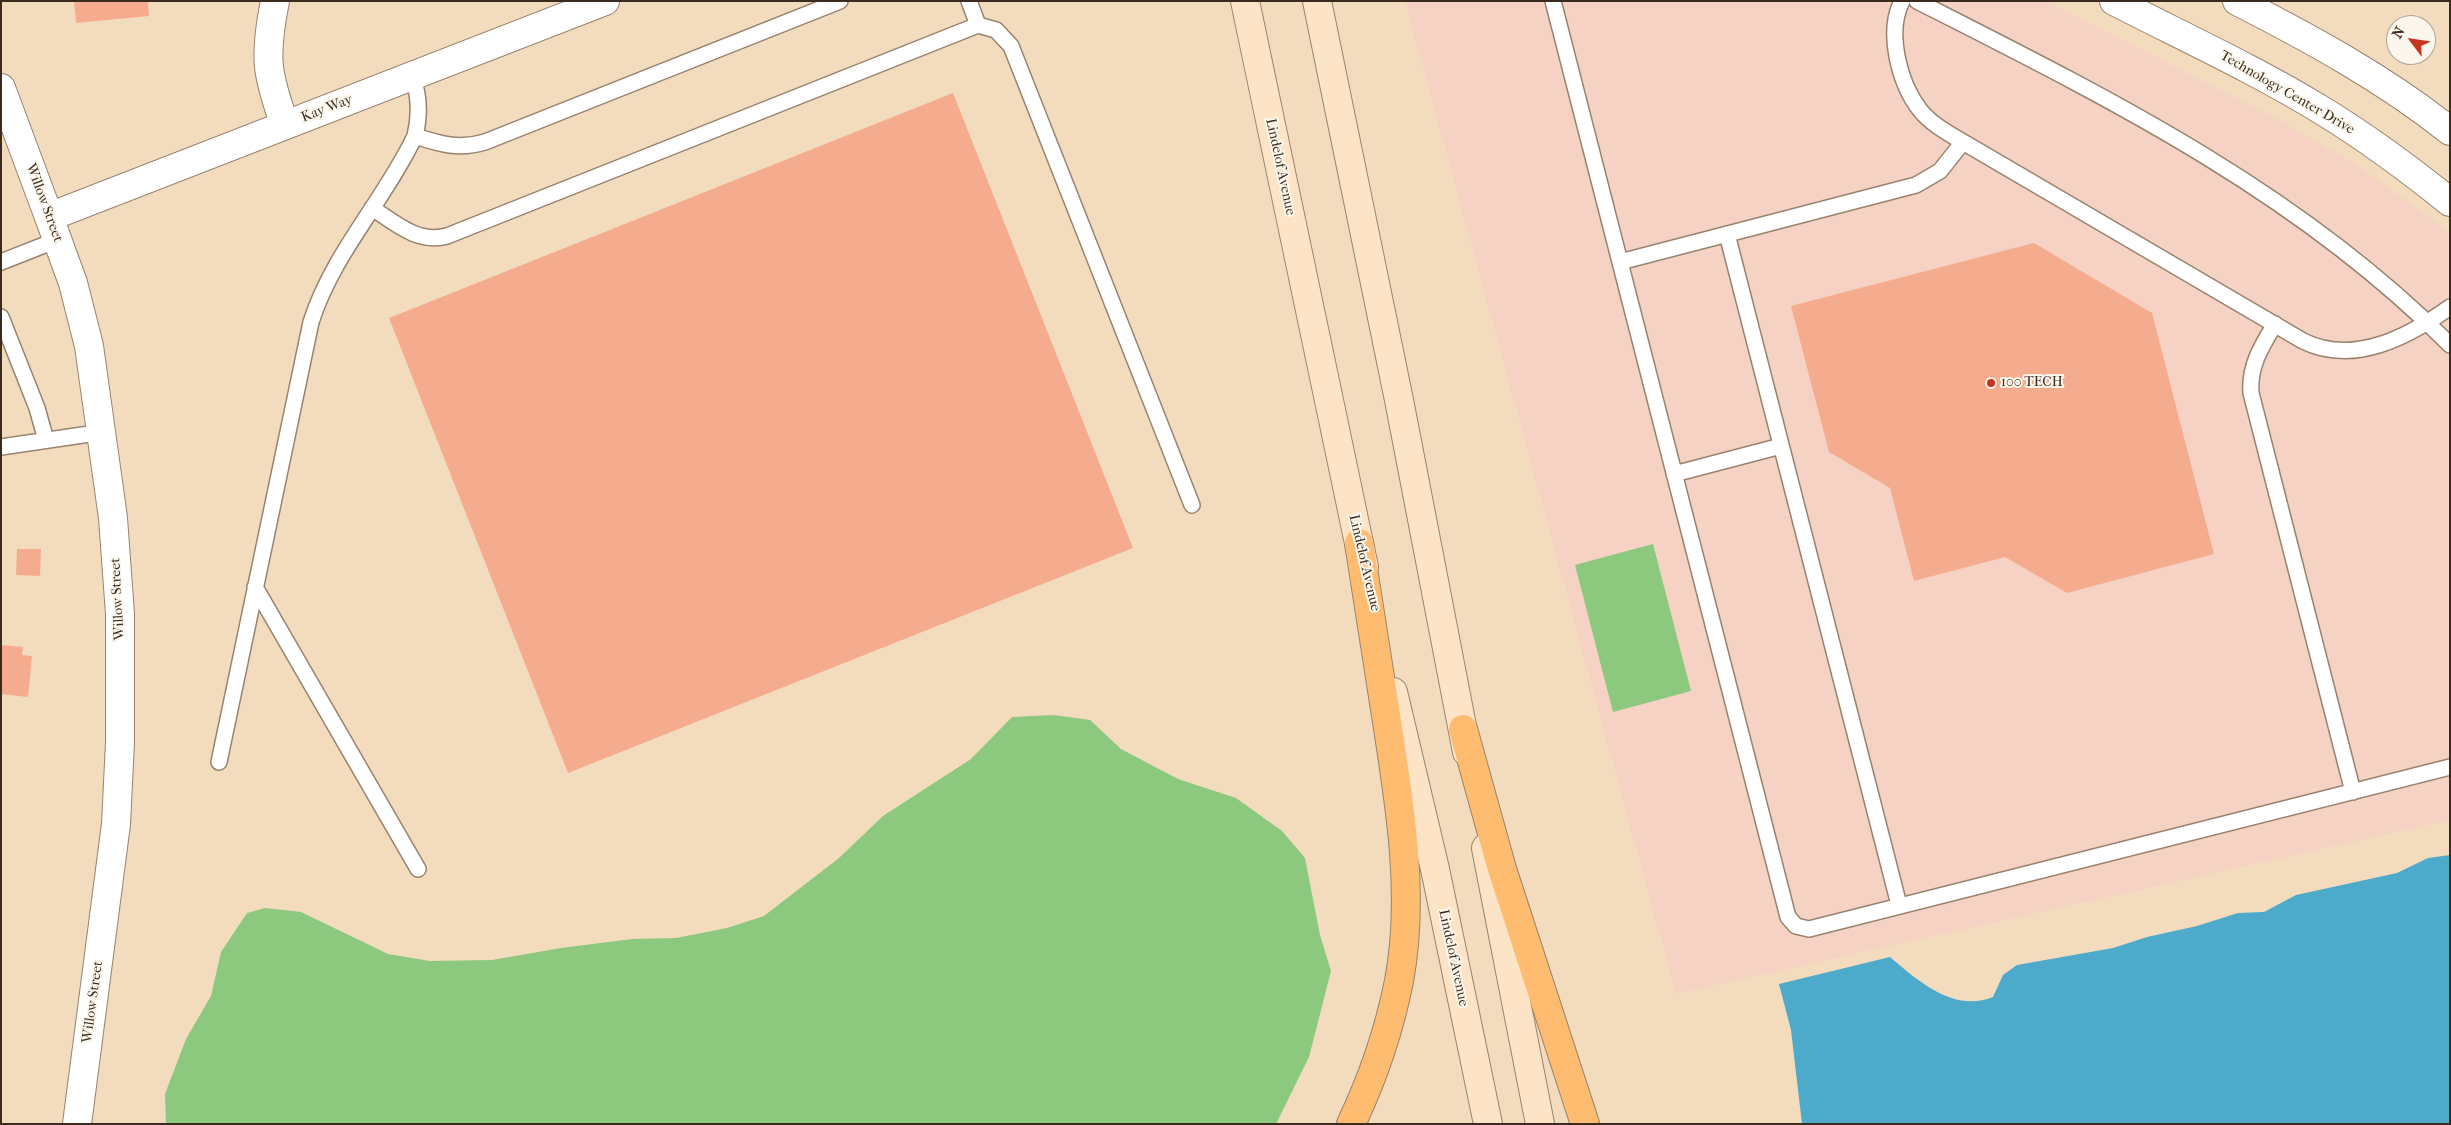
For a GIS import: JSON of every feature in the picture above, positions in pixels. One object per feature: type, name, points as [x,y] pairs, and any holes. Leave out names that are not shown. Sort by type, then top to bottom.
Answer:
[{"type":"highway","points":[[1351,1124],[1369,1086],[1387,1034],[1399,979],[1404,926],[1404,853],[1400,804],[1358,543]]},
{"type":"highway","points":[[1462,729],[1502,869],[1585,1124]]},
{"type":"main road","name":"Lindelof Avenue","points":[[1245,1],[1358,543],[1435,869],[1488,1124]]},
{"type":"main road","points":[[1317,1],[1399,400],[1540,1124]]},
{"type":"street","points":[[275,1],[267,42],[268,68],[285,126]]},
{"type":"street","name":"Kay Way","points":[[53,228],[285,126],[605,1]]},
{"type":"street","name":"Technology Center Drive","points":[[2114,1],[2235,62],[2322,111],[2398,160],[2450,202]]},
{"type":"street","points":[[2236,1],[2351,63],[2430,115],[2450,131]]},
{"type":"street","name":"Willow Street","points":[[1,88],[73,283],[89,346],[114,518],[120,614],[120,742],[116,824],[77,1124]]},
{"type":"lane","points":[[415,136],[437,144],[460,147],[485,142],[840,1]]},
{"type":"lane","points":[[969,1],[978,24]]},
{"type":"lane","points":[[1553,1],[1788,917],[1796,926],[1809,929],[2450,767]]},
{"type":"lane","points":[[1917,1],[2087,88],[2223,166],[2354,259],[2428,323],[2450,345]]},
{"type":"lane","points":[[1899,2],[1893,37],[1908,92],[1926,116],[1963,142],[2313,346],[2339,352],[2350,352],[2398,338],[2428,323],[2450,307]]},
{"type":"lane","points":[[372,208],[402,228],[418,235],[437,239],[978,24],[996,30],[1011,46],[1192,505]]},
{"type":"lane","points":[[219,762],[313,316],[333,270],[415,136],[419,111],[417,92],[412,76]]},
{"type":"lane","points":[[1620,262],[1916,185],[1940,171],[1963,142]]},
{"type":"lane","points":[[1,262],[53,228]]},
{"type":"lane","points":[[1727,234],[1899,905]]},
{"type":"lane","points":[[1,317],[37,408],[46,440]]},
{"type":"lane","points":[[2275,324],[2254,361],[2250,378],[2251,393],[2353,792]]},
{"type":"lane","points":[[1,446],[103,432]]},
{"type":"lane","points":[[1674,474],[1781,446]]},
{"type":"lane","points":[[255,588],[418,869]]},
{"type":"shaded area","points":[[1405,1],[2046,1],[2276,118],[2358,166],[2434,220],[2450,234],[2450,820],[1676,994]]},
{"type":"green space","points":[[1653,544],[1691,691],[1613,712],[1575,565]]},
{"type":"green space","points":[[1054,715],[1090,720],[1121,749],[1178,779],[1236,798],[1282,831],[1305,858],[1320,935],[1331,971],[1309,1057],[1276,1124],[166,1124],[165,1094],[186,1039],[211,996],[221,952],[247,913],[265,908],[301,912],[388,954],[430,961],[492,960],[561,948],[632,939],[676,938],[727,928],[764,916],[839,858],[883,816],[971,759],[1012,717]]},
{"type":"water","points":[[2450,855],[2450,1124],[1802,1124],[1791,1030],[1779,984],[1890,957],[1912,976],[1937,992],[1964,1001],[1979,1001],[1993,997],[2003,975],[2017,965],[2113,948],[2238,913],[2264,912],[2296,895],[2397,873],[2428,858]]},
{"type":"building","points":[[74,1],[148,1],[149,16],[76,23]]},
{"type":"building","points":[[953,93],[1133,548],[568,773],[389,318]]},
{"type":"building","name":"100 TECH","points":[[2034,243],[2152,313],[2214,554],[2067,593],[2005,557],[1914,581],[1890,488],[1829,452],[1791,306]]},
{"type":"building","points":[[17,549],[41,549],[40,576],[16,575]]},
{"type":"building","points":[[1,645],[23,647],[22,655],[32,656],[28,697],[1,694]]},
{"type":"place","name":"100 TECH","points":[[1991,383]]}]
